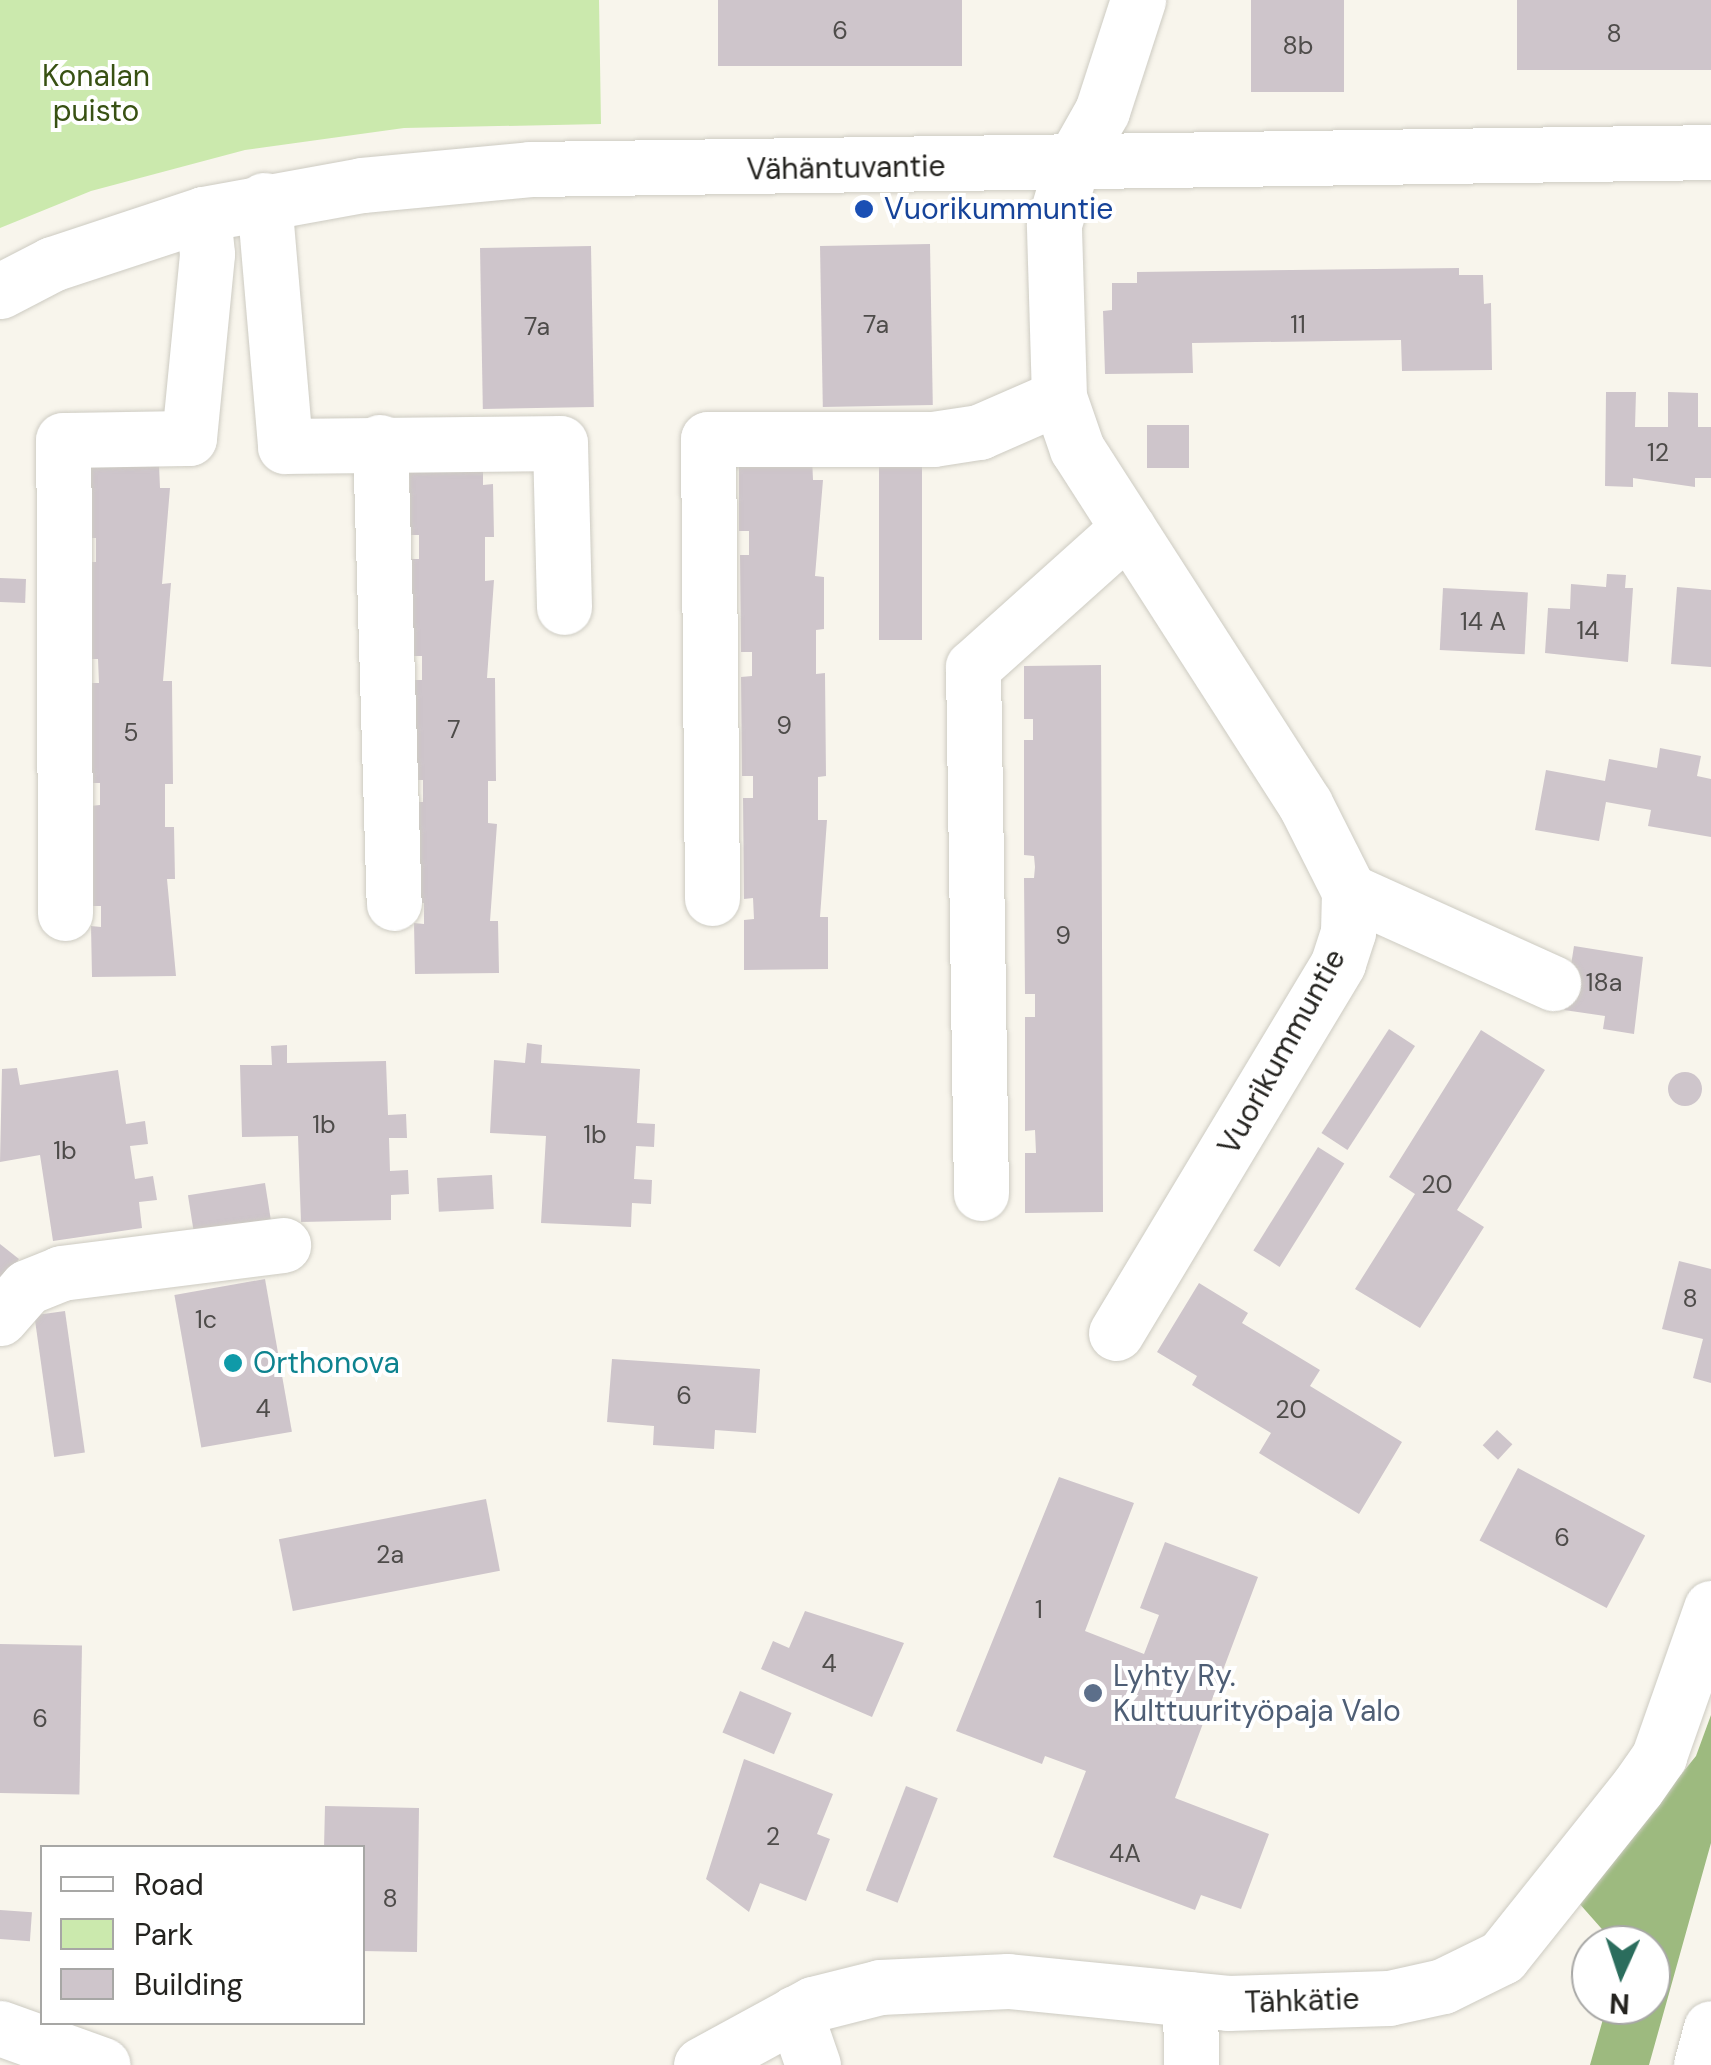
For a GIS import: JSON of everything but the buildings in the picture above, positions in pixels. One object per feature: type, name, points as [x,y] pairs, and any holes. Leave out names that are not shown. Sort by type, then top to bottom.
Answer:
[{"type":"street","points":[[1138,0],[1102,111],[1072,164],[1054,224],[1059,396],[1076,449],[1306,804],[1349,891],[1553,983]]},
{"type":"street","name":"Vähäntuvantie","points":[[0,291],[67,258],[203,214],[264,200],[530,170],[1711,152]]},
{"type":"street","points":[[264,200],[285,446],[560,443],[564,607]]},
{"type":"street","points":[[65,913],[64,440],[189,438],[206,254],[203,214]]},
{"type":"street","points":[[712,898],[708,439],[933,438],[979,432],[1059,396]]},
{"type":"street","points":[[380,442],[394,903]]},
{"type":"street","points":[[981,1193],[973,667],[1128,528]]},
{"type":"street","name":"Vuorikummuntie","points":[[1116,1333],[1332,974],[1348,932],[1349,891]]},
{"type":"street","points":[[0,1318],[27,1287],[60,1273],[283,1245]]},
{"type":"street","name":"Tähkätie","points":[[701,2065],[796,2013],[880,1987],[1008,1982],[1190,2000],[1389,1998],[1443,1986],[1502,1957],[1659,1756],[1711,1608]]},
{"type":"street","points":[[1190,2000],[1191,2065]]},
{"type":"street","points":[[796,2013],[814,2065]]},
{"type":"street","points":[[0,2028],[103,2065]]},
{"type":"street","points":[[1701,2065],[1711,2028]]},
{"type":"green space","name":"Konalan puisto","points":[[0,0],[599,0],[601,124],[404,128],[245,150],[91,191],[0,228]]},
{"type":"green space","points":[[1711,1715],[1711,1843],[1671,1986],[1671,1925],[1598,1925],[1578,1902],[1696,1756]]},
{"type":"green space","points":[[1601,2025],[1660,2025],[1649,2065],[1590,2065]]},
{"type":"place","name":"Vuorikummuntie","points":[[864,209]]},
{"type":"place","name":"Orthonova","points":[[233,1363]]},
{"type":"place","name":"Lyhty Ry. Kulttuurityöpaja Valo","points":[[1093,1693]]}]
